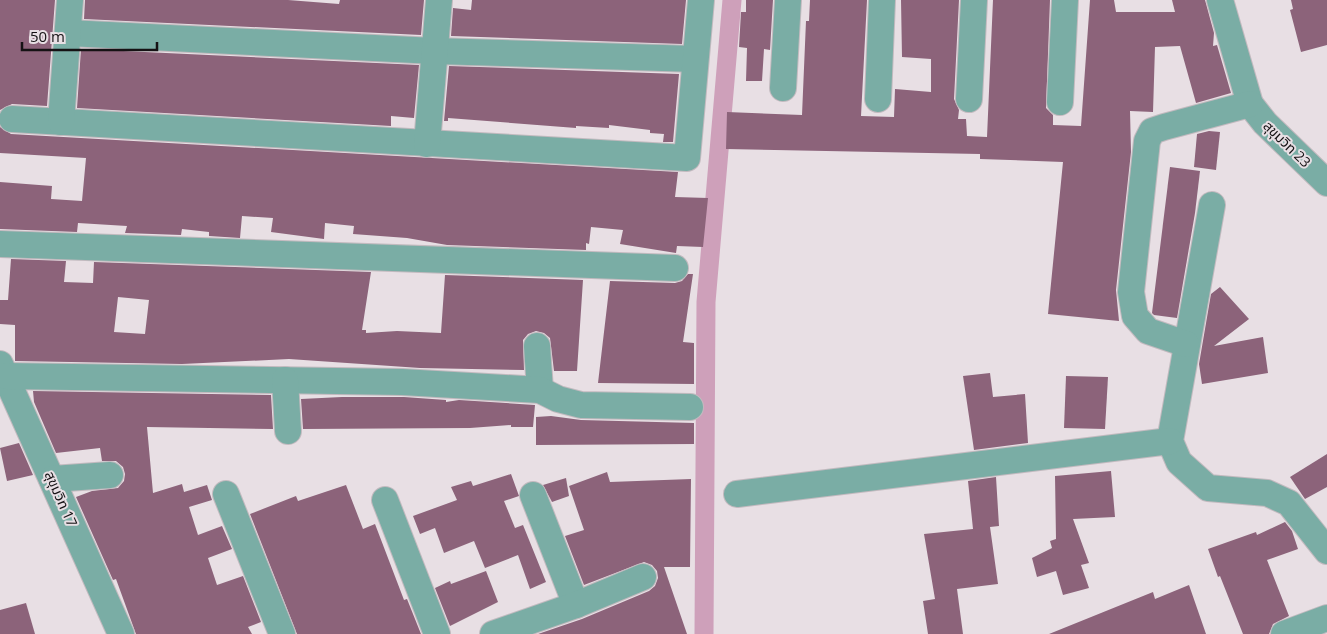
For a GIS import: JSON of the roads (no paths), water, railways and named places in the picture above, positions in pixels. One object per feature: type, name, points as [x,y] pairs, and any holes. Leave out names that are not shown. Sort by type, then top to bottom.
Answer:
[{"type":"street","points":[[61,122],[70,0]]},
{"type":"street","points":[[427,144],[439,0]]},
{"type":"street","points":[[12,119],[687,158],[701,0]]},
{"type":"street","points":[[783,88],[788,0]]},
{"type":"street","points":[[878,98],[882,0]]},
{"type":"street","points":[[969,99],[974,0]]},
{"type":"street","points":[[1060,102],[1065,0]]},
{"type":"street","name":"สุขุมวิท 23","points":[[1220,0],[1241,81],[1250,104],[1265,123],[1327,183]]},
{"type":"street","points":[[68,33],[435,51],[696,59]]},
{"type":"street","points":[[1186,344],[1148,330],[1135,316],[1131,292],[1147,141],[1152,131],[1250,104]]},
{"type":"street","points":[[1212,205],[1170,441],[1179,462],[1208,488],[1266,493],[1289,503],[1327,551]]},
{"type":"street","points":[[0,244],[675,268]]},
{"type":"street","points":[[537,346],[540,390]]},
{"type":"street","points":[[3,370],[285,380],[402,382],[540,390],[558,399],[581,405],[690,407]]},
{"type":"street","name":"สุขุมวิท 17","points":[[3,370],[121,634]]},
{"type":"street","points":[[285,380],[288,431]]},
{"type":"street","points":[[737,494],[1170,441]]},
{"type":"street","points":[[52,479],[110,475]]},
{"type":"street","points":[[226,494],[282,634]]},
{"type":"street","points":[[534,495],[576,605]]},
{"type":"street","points":[[385,500],[437,634]]},
{"type":"street","points":[[493,634],[576,605],[643,577]]},
{"type":"street","points":[[1284,634],[1327,618]]},
{"type":"waterway","points":[[704,634],[706,302],[732,0]]}]
